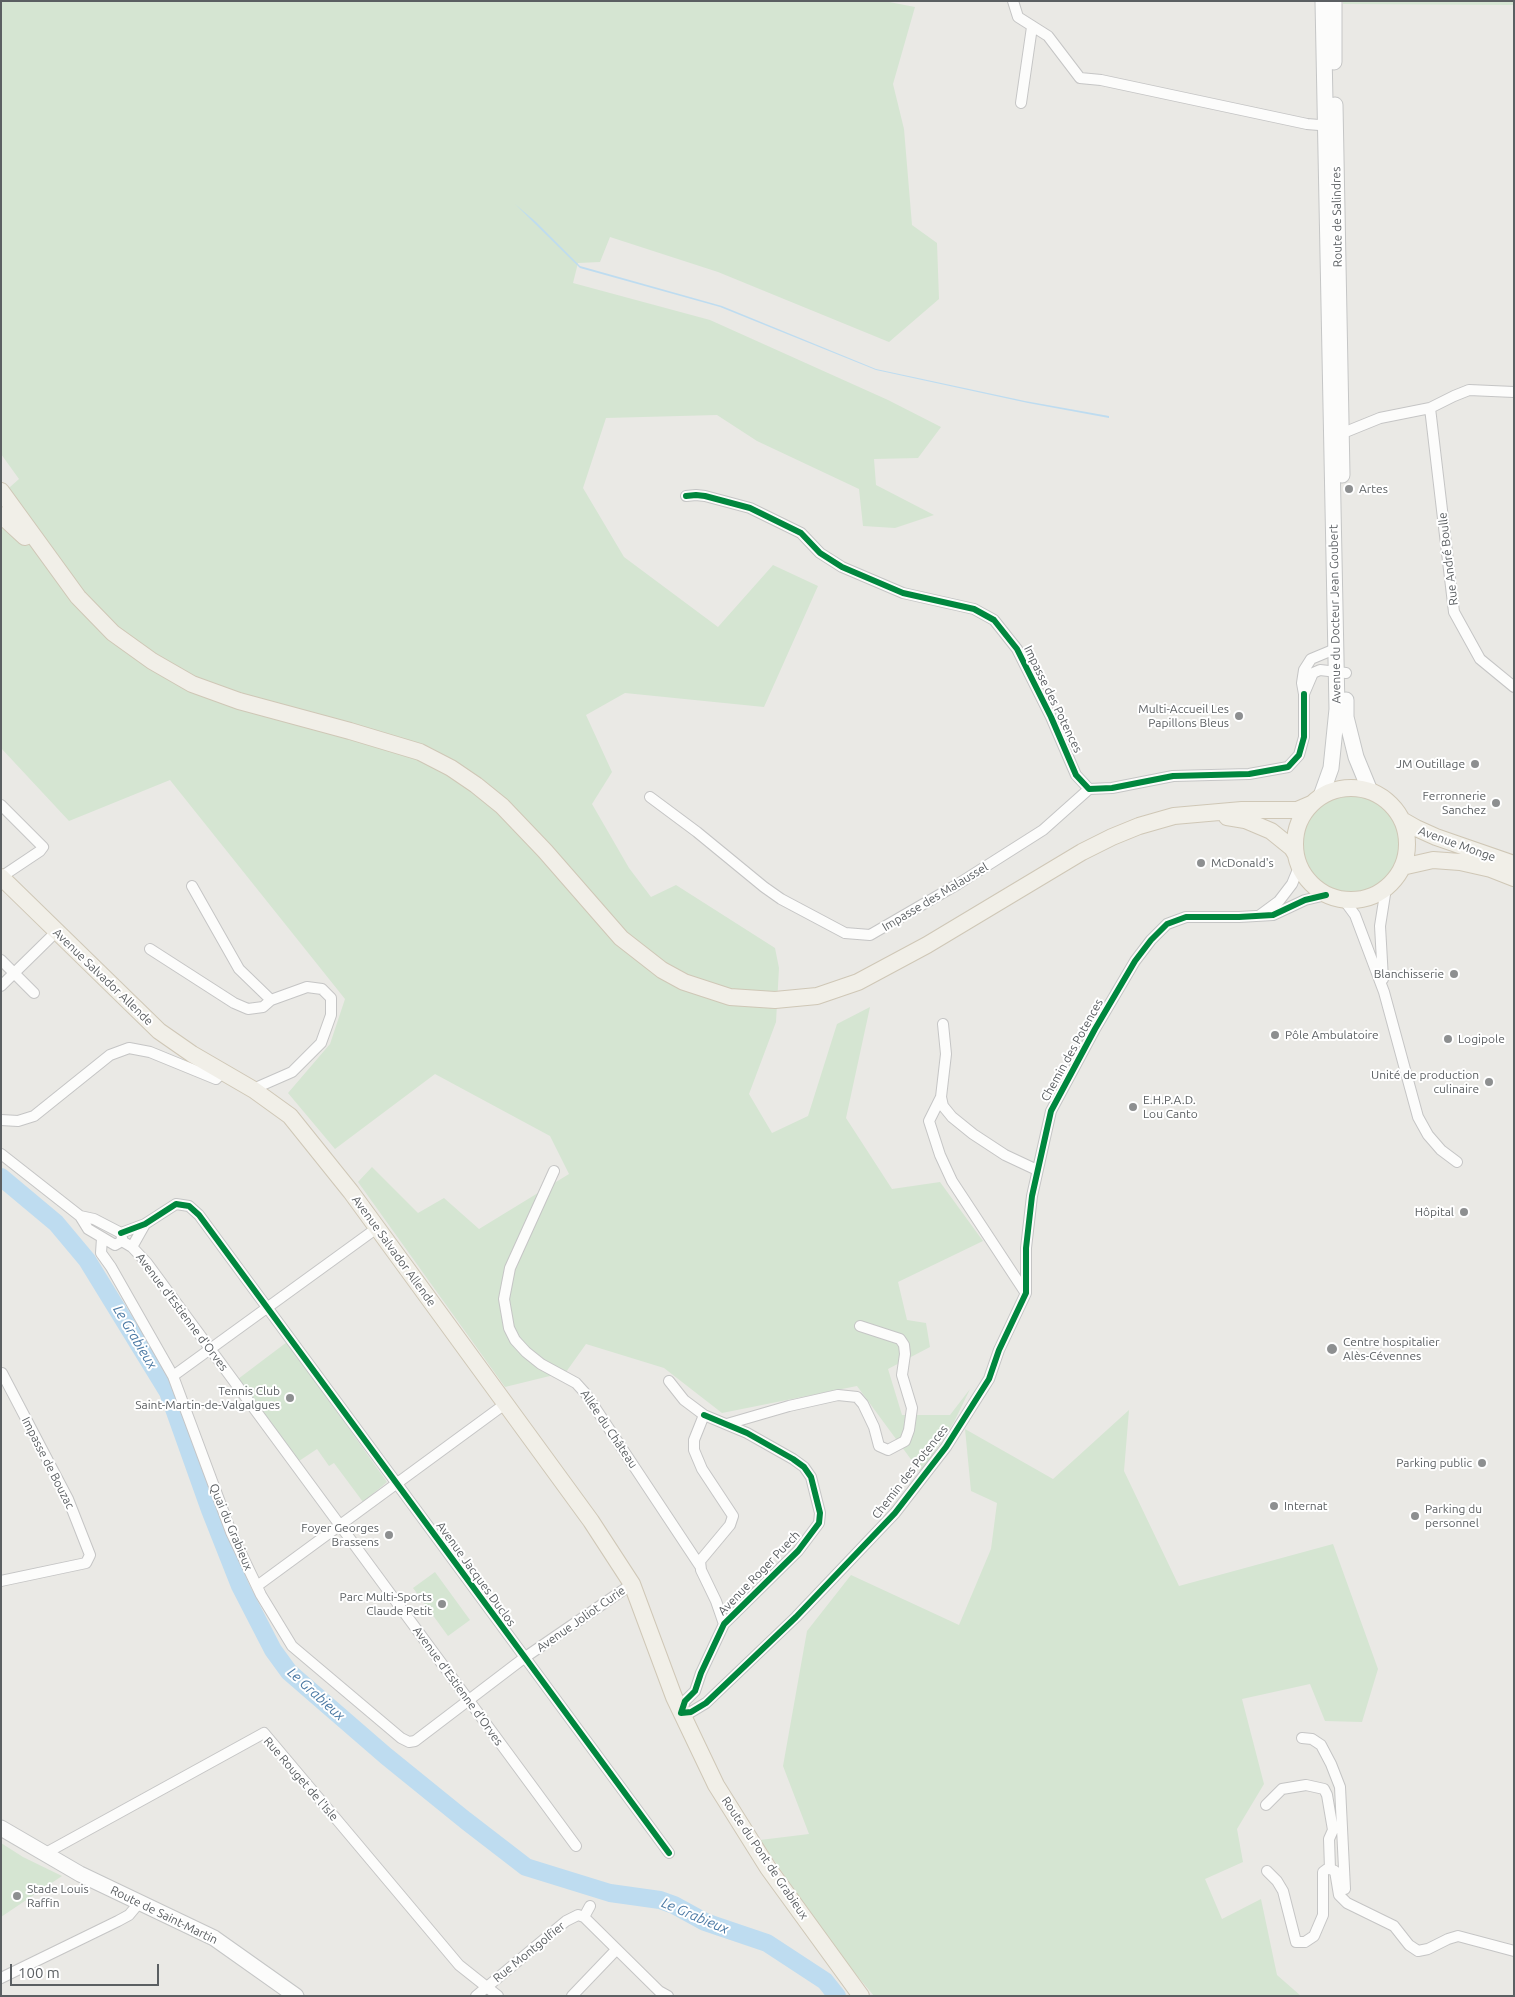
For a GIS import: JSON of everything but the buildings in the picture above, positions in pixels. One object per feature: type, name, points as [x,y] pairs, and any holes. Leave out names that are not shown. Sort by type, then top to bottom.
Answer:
[{"type":"main road","name":"Route de Salindres","points":[[1323,1],[1330,126],[1334,434]]},
{"type":"main road","name":"Route de Salindres","points":[[1330,126],[1334,1]]},
{"type":"main road","name":"Avenue du Docteur Jean Goubert","points":[[1316,800],[1331,768],[1341,673],[1335,649],[1334,434]]},
{"type":"main road","name":"Avenue du Docteur Jean Goubert","points":[[1334,434],[1341,673],[1346,717],[1356,758],[1370,791]]},
{"type":"main road","points":[[1,491],[48,559],[78,597],[113,633],[152,661],[192,684],[239,701],[420,752],[457,772],[502,806],[545,851],[621,938],[662,970],[684,982],[730,997],[775,1000],[817,996],[858,982],[927,945],[1112,837],[1139,826],[1174,816],[1215,814],[1242,810],[1297,810],[1336,789],[1353,787],[1370,791],[1383,797],[1394,807],[1402,820],[1407,844],[1402,867],[1386,888],[1374,896],[1359,900],[1344,900],[1326,895],[1310,884],[1292,848],[1271,832],[1245,820],[1215,814]]},
{"type":"main road","points":[[1,515],[48,559]]},
{"type":"main road","points":[[1297,860],[1294,840],[1297,826],[1302,814],[1316,800]]},
{"type":"main road","name":"Avenue Monge","points":[[1402,820],[1436,836],[1514,864]]},
{"type":"main road","name":"Avenue Monge","points":[[1402,867],[1433,860],[1460,862],[1491,869],[1514,878]]},
{"type":"main road","name":"Avenue Salvador Allende","points":[[1,877],[159,1031],[176,1044],[254,1090],[290,1116],[377,1228],[591,1521],[632,1584],[681,1713]]},
{"type":"main road","name":"Route du Pont de Grabieux","points":[[681,1713],[716,1785],[758,1851],[861,1996]]},
{"type":"main road","name":"Route de Saint-Martin","points":[[1,1828],[80,1874],[214,1938],[296,1996]]},
{"type":"street","points":[[1013,1],[1018,17],[1048,36],[1080,78],[1101,80],[1307,124],[1330,126]]},
{"type":"street","points":[[1021,103],[1032,27]]},
{"type":"street","points":[[1334,434],[1380,418],[1430,408],[1469,390],[1514,392]]},
{"type":"street","name":"Rue André Boulle","points":[[1430,408],[1454,612],[1480,659],[1514,688]]},
{"type":"street","name":"Impasse des Potences","points":[[686,496],[705,496],[750,508],[801,533],[820,552],[842,567],[903,593],[974,609],[994,620],[1017,649],[1051,717],[1076,775],[1090,789]]},
{"type":"street","points":[[1090,789],[1112,788],[1173,776],[1249,774],[1288,767],[1299,755],[1304,737],[1304,694],[1302,683],[1304,670],[1311,659],[1335,649]]},
{"type":"street","points":[[1304,694],[1313,673],[1320,670],[1341,673]]},
{"type":"street","name":"Impasse des Malaussel","points":[[650,797],[781,899],[845,933],[870,935],[958,884],[1043,830],[1090,789]]},
{"type":"street","points":[[1,805],[42,847],[40,851],[1,877]]},
{"type":"street","points":[[1260,915],[1283,896],[1292,884],[1297,860]]},
{"type":"street","points":[[192,886],[239,969],[272,1000]]},
{"type":"street","points":[[1384,992],[1380,926],[1386,888]]},
{"type":"street","name":"Chemin des Potences","points":[[681,1713],[691,1712],[706,1703],[796,1617],[895,1512],[946,1447],[989,1379],[999,1350],[1026,1292],[1026,1248],[1037,1170],[1051,1111],[1074,1066],[1135,961],[1151,940],[1167,924],[1186,917],[1273,915],[1305,900],[1326,895]]},
{"type":"street","points":[[1344,900],[1356,915],[1384,992],[1418,1117],[1428,1135],[1441,1150],[1457,1162]]},
{"type":"street","points":[[1,986],[56,932]]},
{"type":"street","points":[[150,949],[234,1003],[248,1009],[263,1008],[272,1000],[307,987],[322,990],[331,998],[332,1015],[321,1043],[292,1072],[254,1090]]},
{"type":"street","points":[[1,960],[34,993]]},
{"type":"street","points":[[944,1024],[946,1054],[941,1097],[943,1106],[952,1117],[973,1134],[1005,1155],[1037,1170]]},
{"type":"street","points":[[1,1120],[18,1121],[34,1116],[110,1056],[129,1048],[150,1052],[216,1078],[223,1072]]},
{"type":"street","points":[[941,1097],[928,1121],[940,1155],[952,1182],[1026,1292]]},
{"type":"street","points":[[1,1154],[80,1216],[88,1228],[102,1238],[120,1240]]},
{"type":"street","name":"Allée du Château","points":[[554,1171],[510,1268],[504,1299],[508,1328],[514,1340],[526,1352],[541,1364],[576,1383],[586,1394],[700,1566],[724,1624]]},
{"type":"street","name":"Avenue Jacques Duclos","points":[[120,1240],[176,1204],[189,1206],[200,1215],[669,1853]]},
{"type":"street","points":[[80,1216],[94,1219],[120,1240]]},
{"type":"street","points":[[132,1247],[144,1224]]},
{"type":"street","points":[[173,1376],[377,1228]]},
{"type":"street","name":"Quai du Grabieux","points":[[102,1238],[101,1253],[111,1267],[173,1376],[231,1532],[257,1586],[292,1646],[383,1724],[409,1742]]},
{"type":"street","points":[[111,1267],[112,1252],[120,1240]]},
{"type":"street","name":"Avenue d'Estienne d'Orves","points":[[120,1240],[132,1247],[147,1263],[576,1846]]},
{"type":"street","points":[[726,1424],[789,1406],[838,1395],[856,1397],[863,1404],[874,1427],[879,1446],[888,1450],[905,1441],[909,1430],[912,1408],[902,1375],[906,1354],[904,1344],[900,1339],[860,1326]]},
{"type":"street","name":"Impasse de Bouzac","points":[[1,1581],[86,1564],[90,1555],[68,1499],[2,1372]]},
{"type":"street","name":"Avenue Roger Puech","points":[[669,1381],[684,1400],[704,1415],[747,1433],[794,1458],[804,1467],[811,1478],[820,1513],[819,1523],[798,1551],[724,1624],[695,1691],[686,1701],[681,1713]]},
{"type":"street","points":[[257,1586],[505,1404]]},
{"type":"street","points":[[700,1566],[701,1558],[730,1526],[733,1519],[732,1513],[702,1469],[694,1450],[694,1440],[704,1415]]},
{"type":"street","name":"Avenue Joliot Curie","points":[[409,1742],[415,1741],[524,1658],[632,1584]]},
{"type":"street","name":"Rue Rouget de l'Isle","points":[[44,1854],[264,1733],[460,1965],[486,1987]]},
{"type":"street","points":[[1302,1738],[1312,1739],[1321,1745],[1340,1787],[1342,1869],[1347,1903]]},
{"type":"street","points":[[1266,1805],[1282,1789],[1306,1785],[1324,1789],[1327,1795],[1333,1830],[1329,1839],[1330,1869]]},
{"type":"street","points":[[1267,1871],[1284,1891],[1296,1942],[1305,1942],[1314,1936],[1323,1915],[1323,1872],[1330,1869],[1335,1871],[1339,1895],[1347,1903],[1394,1926],[1410,1945],[1418,1951],[1428,1949],[1458,1936],[1514,1951]]},
{"type":"street","points":[[1,1978],[118,1921],[128,1915],[139,1903]]},
{"type":"street","points":[[590,1906],[584,1918],[660,1994]]},
{"type":"street","name":"Rue Montgolfier","points":[[476,1996],[572,1917],[578,1914],[584,1918]]},
{"type":"street","points":[[572,1996],[616,1950]]},
{"type":"street","points":[[486,1987],[498,1996]]},
{"type":"green space","points":[[1,1],[884,1],[915,7],[893,84],[904,129],[912,225],[937,243],[939,299],[889,342],[718,272],[610,237],[600,262],[578,263],[573,283],[710,320],[888,400],[941,427],[918,458],[874,459],[876,485],[934,515],[895,528],[863,526],[859,489],[757,441],[717,415],[606,418],[583,488],[624,557],[718,627],[773,565],[818,586],[764,707],[625,693],[586,715],[612,772],[592,804],[629,868],[651,897],[676,885],[775,948],[779,968],[776,1022],[749,1094],[772,1133],[808,1116],[837,1024],[870,1007],[846,1118],[892,1189],[940,1182],[983,1241],[898,1282],[907,1320],[926,1323],[930,1347],[888,1369],[902,1415],[950,1415],[970,1389],[954,1422],[921,1473],[857,1386],[722,1413],[664,1368],[586,1344],[566,1372],[505,1387],[358,1182],[372,1167],[418,1213],[444,1198],[479,1229],[569,1174],[550,1136],[435,1074],[335,1149],[288,1093],[330,1044],[345,999],[170,780],[69,821],[1,748],[1,495],[19,479],[1,454]]},
{"type":"green space","points":[[1343,1],[1514,1],[1514,5],[1343,4]]},
{"type":"green space","points":[[1351,796],[1370,799],[1386,810],[1397,826],[1400,845],[1397,864],[1386,880],[1370,891],[1351,894],[1332,891],[1316,880],[1305,864],[1302,845],[1305,826],[1316,810],[1332,799]]},
{"type":"green space","name":"Tennis Club Saint-Martin-de-Valgalgues","points":[[287,1342],[387,1482],[363,1502],[334,1463],[329,1466],[317,1449],[299,1461],[238,1379]]},
{"type":"green space","points":[[1129,1410],[1124,1471],[1179,1586],[1333,1544],[1378,1669],[1362,1722],[1325,1721],[1310,1684],[1242,1699],[1264,1784],[1237,1829],[1243,1862],[1205,1879],[1222,1919],[1261,1899],[1277,1975],[1301,1996],[874,1996],[834,1948],[760,1840],[809,1834],[783,1766],[807,1631],[851,1575],[959,1625],[991,1549],[997,1503],[971,1491],[965,1429],[1053,1479]]},
{"type":"green space","name":"Parc Multi-Sports Claude Petit","points":[[435,1572],[470,1620],[448,1636],[413,1588]]},
{"type":"green space","name":"Stade Louis Raffin","points":[[1,1843],[23,1857],[62,1876],[1,1917]]},
{"type":"water","points":[[515,204],[580,266],[722,306],[876,369],[1025,401],[1109,416],[1109,418],[1028,403],[876,370],[720,307],[580,268]]},
{"type":"waterway","name":"Le Grabieux","points":[[1,1177],[56,1223],[87,1260],[168,1392],[210,1510],[240,1586],[273,1650],[289,1672],[386,1756],[526,1867],[610,1893],[660,1900],[674,1905],[705,1922],[767,1943],[825,1981],[837,1996]]},
{"type":"cycle path","points":[[686,496],[705,496],[750,508],[801,533],[820,553],[842,567],[903,593],[974,609],[994,620],[1017,649],[1051,717],[1076,775],[1089,789],[1112,788],[1173,776],[1249,774],[1288,767],[1299,755],[1304,737],[1304,694]]},
{"type":"cycle path","points":[[704,1415],[747,1433],[804,1467],[811,1477],[820,1513],[819,1523],[798,1551],[724,1624],[701,1673],[695,1691],[685,1701],[681,1713],[691,1712],[706,1703],[796,1617],[895,1513],[946,1447],[989,1379],[999,1350],[1026,1293],[1026,1248],[1032,1196],[1051,1111],[1095,1029],[1135,961],[1151,940],[1167,924],[1186,917],[1273,915],[1305,900],[1326,895]]},
{"type":"cycle path","points":[[121,1233],[145,1224],[176,1204],[189,1206],[199,1215],[669,1853]]},
{"type":"place","name":"Artes","points":[[1349,489]]},
{"type":"place","name":"Multi-Accueil Les Papillons Bleus","points":[[1239,716]]},
{"type":"place","name":"JM Outillage","points":[[1475,764]]},
{"type":"place","name":"Ferronnerie Sanchez","points":[[1496,803]]},
{"type":"place","name":"McDonald's","points":[[1201,863]]},
{"type":"place","name":"Blanchisserie","points":[[1454,974]]},
{"type":"place","name":"Pôle Ambulatoire","points":[[1275,1035]]},
{"type":"place","name":"Logipole","points":[[1448,1039]]},
{"type":"place","name":"Unité de production culinaire","points":[[1489,1082]]},
{"type":"place","name":"E.H.P.A.D. Lou Canto","points":[[1133,1107]]},
{"type":"place","name":"Hôpital","points":[[1464,1212]]},
{"type":"place","name":"Centre hospitalier Alès-Cévennes","points":[[1332,1349]]},
{"type":"place","name":"Tennis Club Saint-Martin-de-Valgalgues","points":[[290,1398]]},
{"type":"place","name":"Parking public","points":[[1482,1463]]},
{"type":"place","name":"Internat","points":[[1274,1506]]},
{"type":"place","name":"Parking du personnel","points":[[1415,1516]]},
{"type":"place","name":"Foyer Georges Brassens","points":[[389,1535]]},
{"type":"place","name":"Parc Multi-Sports Claude Petit","points":[[442,1604]]},
{"type":"place","name":"Stade Louis Raffin","points":[[17,1896]]}]
